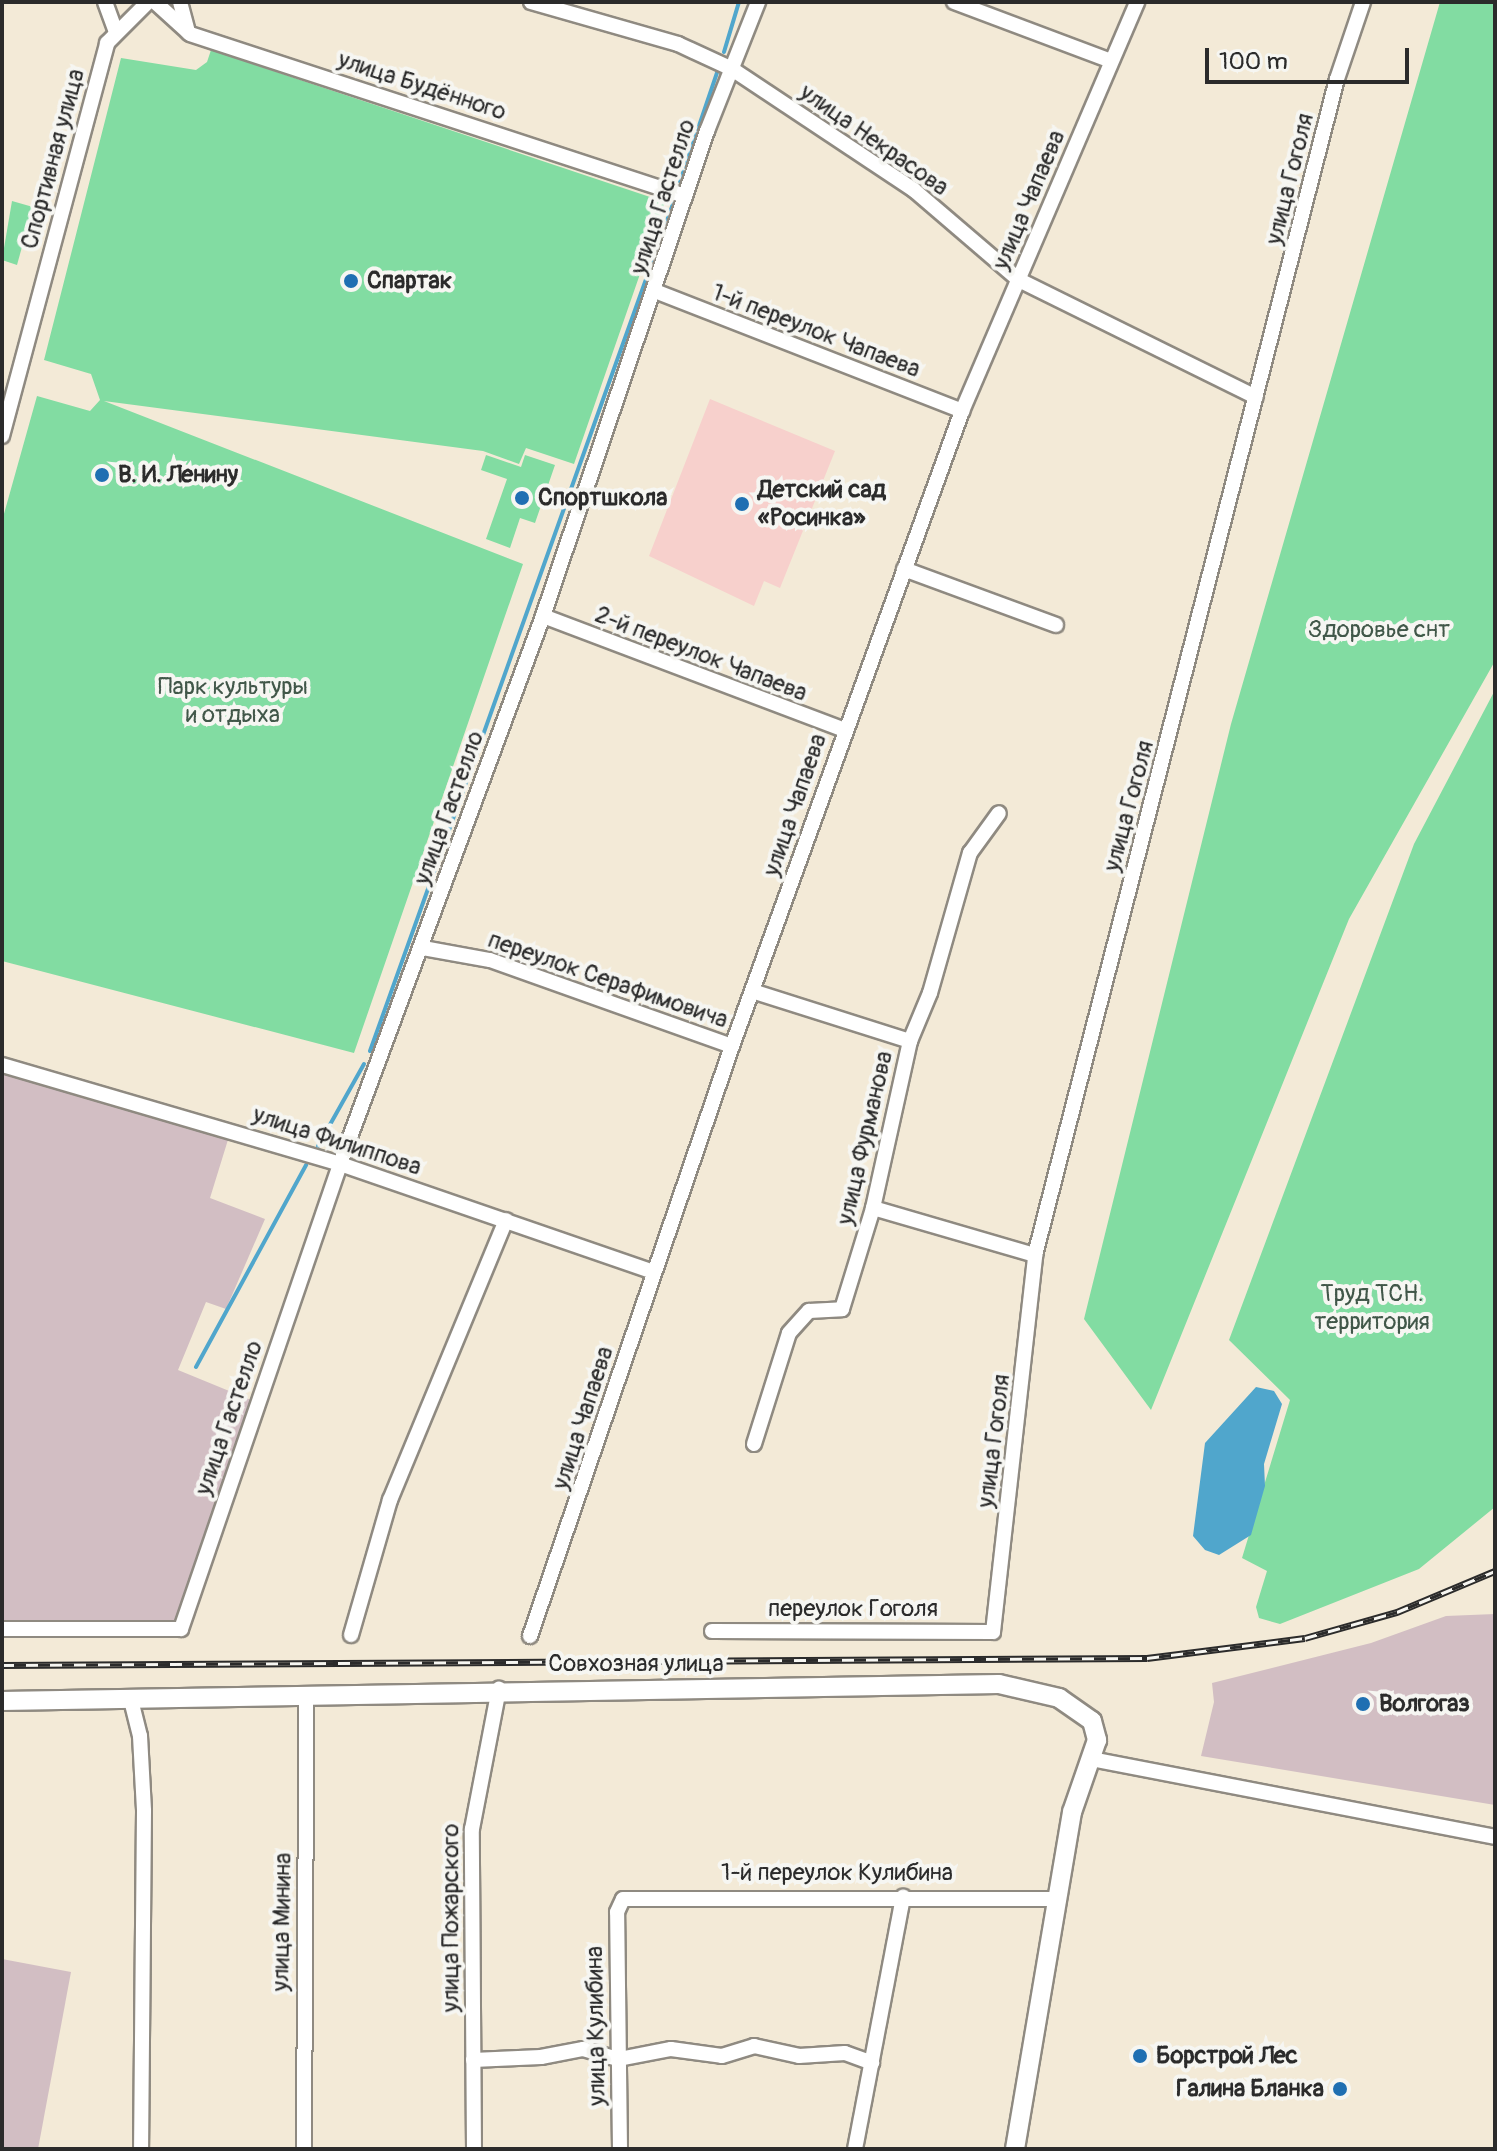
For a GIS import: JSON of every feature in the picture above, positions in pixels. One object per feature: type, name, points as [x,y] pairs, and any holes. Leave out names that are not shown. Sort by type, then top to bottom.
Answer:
[{"type":"street","points":[[105,2],[115,30]]},
{"type":"street","name":"Спортивная улица","points":[[3,427],[104,54],[115,30],[148,2]]},
{"type":"street","name":"улица Будённого","points":[[155,2],[190,34],[685,196]]},
{"type":"street","points":[[180,2],[190,34]]},
{"type":"street","name":"улица Некрасова","points":[[531,2],[678,44],[732,69],[914,190],[1019,280],[1256,397]]},
{"type":"street","name":"улица Гастелло","points":[[2,1629],[181,1629],[340,1164],[423,948],[543,616],[685,196],[758,2]]},
{"type":"street","points":[[954,2],[1111,61]]},
{"type":"street","name":"улица Чапаева","points":[[530,1636],[732,1046],[962,411],[1137,2]]},
{"type":"street","name":"улица Гоголя","points":[[993,1632],[1035,1255],[1337,79],[1363,2]]},
{"type":"street","name":"1-й переулок Чапаева","points":[[655,291],[962,411]]},
{"type":"street","points":[[904,569],[1056,625]]},
{"type":"street","name":"2-й переулок Чапаева","points":[[543,616],[845,730]]},
{"type":"street","name":"улица Фурманова","points":[[754,1444],[780,1351],[809,1311],[842,1309],[873,1208],[910,1041],[930,993],[970,853],[999,813]]},
{"type":"street","name":"переулок Серафимовича","points":[[423,948],[490,960],[732,1046]]},
{"type":"street","points":[[752,991],[910,1041]]},
{"type":"street","name":"улица Филиппова","points":[[2,1065],[340,1164],[654,1272]]},
{"type":"street","points":[[873,1208],[1035,1255]]},
{"type":"street","points":[[351,1635],[390,1500],[506,1220]]},
{"type":"street","name":"переулок Гоголя","points":[[712,1631],[993,1632]]},
{"type":"street","name":"Совхозная улица","points":[[2,1701],[499,1689],[1018,1686],[1084,1712],[1096,1731],[1091,1759]]},
{"type":"street","name":"улица Пожарского","points":[[474,2149],[472,1829],[499,1689]]},
{"type":"street","name":"улица Минина","points":[[304,2149],[306,1696]]},
{"type":"street","points":[[131,1700],[140,1736],[144,1811],[141,2149]]},
{"type":"street","points":[[1015,2149],[1074,1802],[1091,1759],[1230,1790],[1495,1837]]},
{"type":"street","name":"1-й переулок Кулибина","points":[[619,1903],[640,1895],[1057,1899]]},
{"type":"street","points":[[855,2149],[903,1897]]},
{"type":"street","name":"улица Кулибина","points":[[619,1903],[620,2149]]},
{"type":"street","points":[[473,2060],[541,2057],[583,2049],[619,2059],[671,2049],[722,2056],[754,2046],[799,2056],[845,2053],[872,2063]]},
{"type":"shaded area","name":"Детский сад «Росинка»","points":[[710,399],[835,451],[780,588],[764,581],[754,606],[649,556]]},
{"type":"shaded area","points":[[2,1065],[231,1130],[210,1198],[265,1219],[226,1309],[206,1302],[178,1370],[256,1402],[181,1629],[2,1629]]},
{"type":"shaded area","points":[[1495,1614],[1495,1805],[1201,1756],[1214,1702],[1212,1683],[1371,1643],[1446,1616]]},
{"type":"shaded area","points":[[2,1959],[71,1972],[38,2149],[2,2149]]},
{"type":"green space","name":"Здоровье снт","points":[[1440,2],[1495,2],[1495,661],[1349,919],[1151,1410],[1084,1319],[1231,724]]},
{"type":"green space","name":"Парк культуры и отдыха","points":[[211,50],[665,202],[574,464],[526,448],[519,464],[483,451],[104,401],[523,564],[354,1053],[2,961],[2,521],[37,396],[90,411],[100,400],[91,374],[44,360],[121,58],[196,70],[207,62]]},
{"type":"green space","points":[[12,201],[33,207],[17,265],[2,260]]},
{"type":"green space","name":"Спортшкола","points":[[486,455],[521,467],[525,455],[555,465],[535,523],[520,518],[510,548],[486,539],[507,479],[481,470]]},
{"type":"green space","name":"Труд ТСН. территория","points":[[1495,690],[1495,1507],[1419,1569],[1280,1624],[1259,1618],[1256,1607],[1267,1571],[1242,1558],[1290,1400],[1229,1340],[1414,844]]},
{"type":"water","points":[[1256,1387],[1274,1391],[1282,1404],[1264,1464],[1265,1486],[1251,1535],[1219,1555],[1205,1550],[1193,1536],[1205,1443]]},
{"type":"waterway","points":[[724,52],[739,2]]},
{"type":"waterway","points":[[680,182],[717,73]]},
{"type":"waterway","points":[[370,1051],[673,204]]},
{"type":"waterway","points":[[318,1146],[364,1064]]},
{"type":"waterway","points":[[196,1367],[306,1165]]},
{"type":"railway","points":[[2,1665],[1147,1658],[1305,1638],[1397,1612],[1495,1571]]},
{"type":"place","name":"Спартак","points":[[351,281]]},
{"type":"place","name":"В. И. Ленину","points":[[102,475]]},
{"type":"place","name":"Спортшкола","points":[[522,498]]},
{"type":"place","name":"Детский сад «Росинка»","points":[[742,504]]},
{"type":"place","name":"Волгогаз","points":[[1363,1704]]},
{"type":"place","name":"Борстрой Лес","points":[[1140,2056]]},
{"type":"place","name":"Галина Бланка","points":[[1340,2089]]}]
